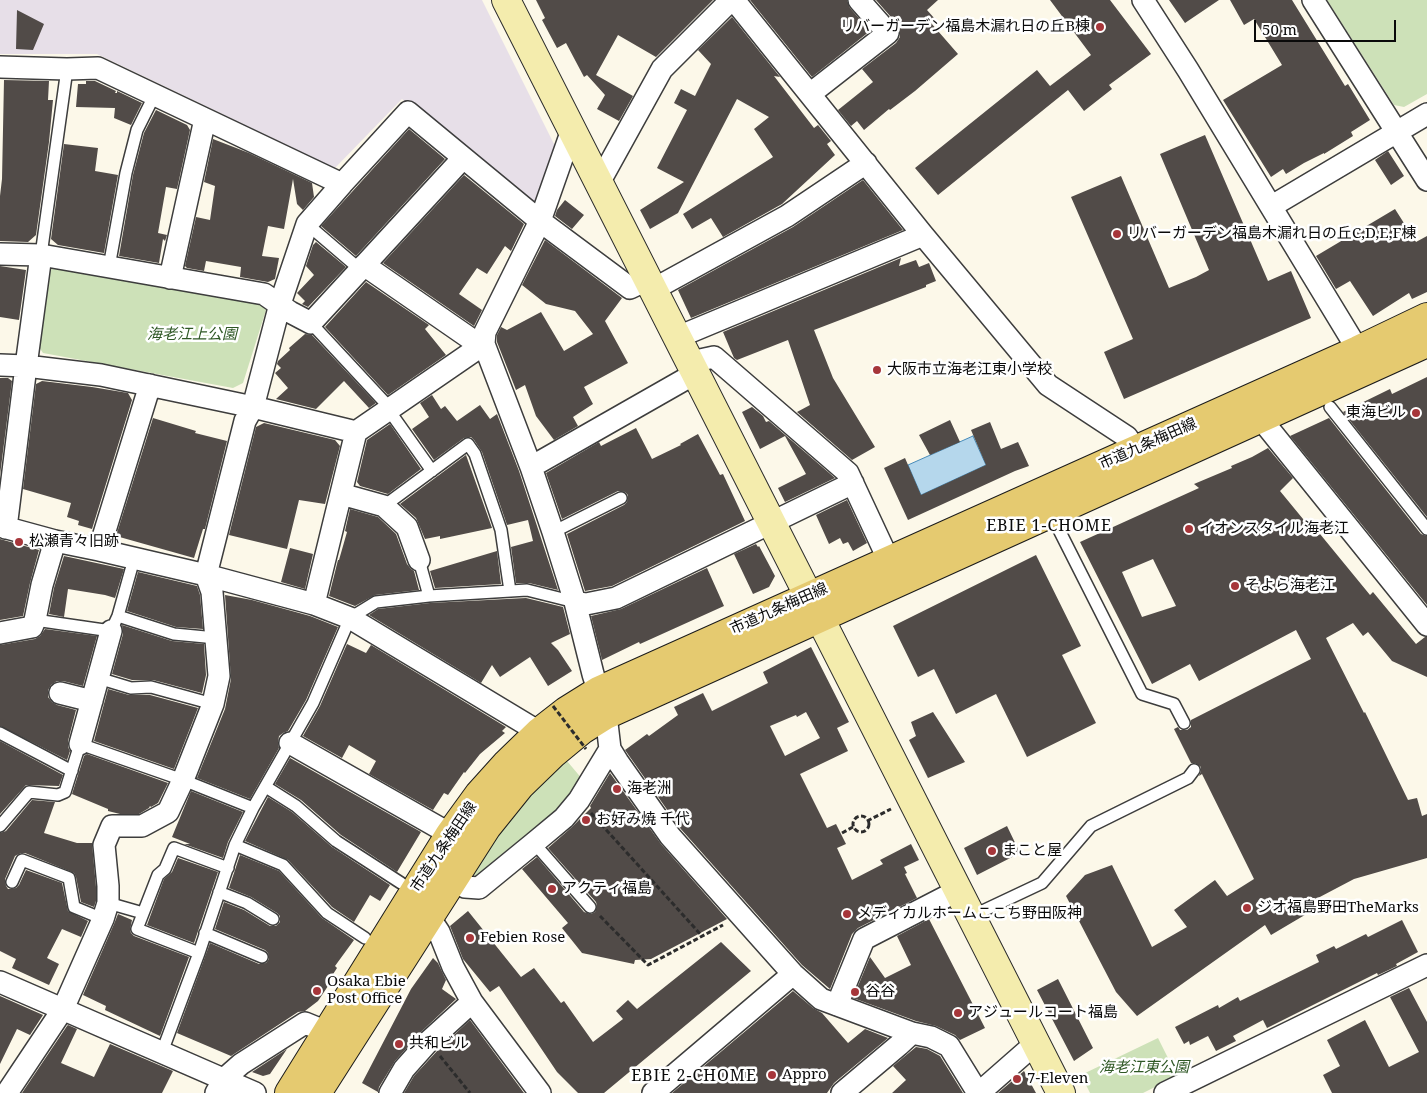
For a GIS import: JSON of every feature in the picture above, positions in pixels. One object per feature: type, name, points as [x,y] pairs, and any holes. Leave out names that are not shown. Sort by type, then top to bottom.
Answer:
[{"type":"main road","name":"市道九条梅田線","points":[[814,607],[1051,514],[1256,409],[1358,350],[1427,317]]},
{"type":"main road","name":"市道九条梅田線","points":[[289,1093],[450,834],[479,794],[539,732],[566,711],[602,703],[814,607],[1135,450],[1256,409],[1427,343]]},
{"type":"main road","name":"市道九条梅田線","points":[[317,1093],[487,827],[520,786],[553,754],[582,730],[602,703]]},
{"type":"street","points":[[506,0],[1061,1093]]},
{"type":"street","points":[[600,183],[662,69],[732,0],[1048,385],[1127,437],[1135,450]]},
{"type":"street","points":[[810,94],[888,33],[859,0]]},
{"type":"street","points":[[1143,0],[1272,206],[1358,350]]},
{"type":"street","points":[[1313,0],[1427,180]]},
{"type":"street","points":[[0,67],[98,68],[342,184]]},
{"type":"street","points":[[7,1093],[63,1009],[106,911],[108,886],[104,845],[112,826],[142,826],[168,812],[183,780],[213,704],[219,676],[212,592],[206,575],[245,421],[252,407],[280,304],[307,224],[408,112],[540,221],[630,288],[651,284],[787,216],[866,163]]},
{"type":"street","points":[[1272,206],[1427,114]]},
{"type":"street","points":[[170,278],[205,120]]},
{"type":"street","points":[[572,130],[540,221],[485,332],[484,344],[553,532],[574,602],[592,674],[602,703],[610,749],[670,836],[793,974],[821,999],[931,1037],[949,1046],[979,1093],[1036,1042]]},
{"type":"street","points":[[0,254],[41,255],[264,294],[290,312],[311,323],[463,158]]},
{"type":"street","points":[[678,337],[923,235]]},
{"type":"street","points":[[41,255],[3,527],[55,541],[206,575],[314,604],[350,618],[539,732]]},
{"type":"street","points":[[364,265],[471,339],[484,344]]},
{"type":"street","points":[[314,604],[356,432],[484,344]]},
{"type":"street","points":[[531,468],[714,357],[848,473],[883,548]]},
{"type":"street","points":[[0,365],[101,374],[356,432]]},
{"type":"street","points":[[99,550],[150,385]]},
{"type":"street","points":[[1256,409],[1427,625]]},
{"type":"street","points":[[574,602],[586,604],[616,598],[853,483]]},
{"type":"street","points":[[341,494],[384,506],[407,527],[419,560]]},
{"type":"street","points":[[0,633],[32,627],[55,541]]},
{"type":"street","points":[[80,744],[114,624]]},
{"type":"street","points":[[60,693],[92,701]]},
{"type":"street","points":[[290,743],[450,834]]},
{"type":"street","points":[[452,881],[464,887],[479,888],[564,818],[579,800],[610,749]]},
{"type":"street","points":[[837,1005],[864,939],[959,890]]},
{"type":"street","points":[[429,916],[440,932],[453,968],[472,1002],[540,1093]]},
{"type":"street","points":[[1165,1093],[1427,965]]},
{"type":"street","points":[[653,1093],[793,974]]},
{"type":"street","points":[[0,982],[162,1052],[220,1086],[255,1093]]},
{"type":"street","points":[[390,1093],[404,1068],[472,1002]]},
{"type":"street","points":[[220,1086],[242,1064],[305,1023],[327,1032]]},
{"type":"street","points":[[842,1093],[912,1032]]},
{"type":"lane","points":[[41,255],[68,69]]},
{"type":"lane","points":[[109,267],[126,173],[137,130],[154,96]]},
{"type":"lane","points":[[307,224],[356,266],[364,265]]},
{"type":"lane","points":[[311,323],[390,408],[393,416],[432,471]]},
{"type":"lane","points":[[1330,407],[1427,529]]},
{"type":"lane","points":[[384,506],[468,444],[475,454],[500,530],[510,591]]},
{"type":"lane","points":[[553,532],[621,498]]},
{"type":"lane","points":[[1051,514],[1142,694],[1174,704],[1184,723]]},
{"type":"lane","points":[[114,624],[134,559]]},
{"type":"lane","points":[[419,560],[429,596]]},
{"type":"lane","points":[[162,1052],[199,953],[235,845],[253,808],[313,702],[350,618],[376,602],[429,596],[527,590],[574,602]]},
{"type":"lane","points":[[35,620],[114,624],[174,634],[216,638]]},
{"type":"lane","points":[[98,678],[131,688],[151,687],[213,704]]},
{"type":"lane","points":[[0,733],[72,771]]},
{"type":"lane","points":[[0,826],[29,792],[58,795],[65,792],[80,744],[183,780],[253,808]]},
{"type":"lane","points":[[972,916],[1042,883],[1091,826],[1188,778],[1194,770]]},
{"type":"lane","points":[[266,787],[296,806],[336,841],[401,883]]},
{"type":"lane","points":[[534,843],[590,907]]},
{"type":"lane","points":[[235,845],[283,865],[327,913],[364,938]]},
{"type":"lane","points":[[199,953],[137,929],[158,875],[165,869],[174,848],[228,868]]},
{"type":"lane","points":[[12,882],[22,860],[69,878],[74,907],[143,913]]},
{"type":"lane","points":[[219,892],[247,903],[273,919]]},
{"type":"lane","points":[[205,933],[262,958]]},
{"type":"path","points":[[553,706],[586,749]]},
{"type":"path","points":[[579,800],[702,936]]},
{"type":"path","points":[[867,820],[896,806]]},
{"type":"path","points":[[853,827],[853,822],[856,818],[860,817],[867,820]]},
{"type":"path","points":[[853,827],[857,831],[862,832],[866,829],[867,820]]},
{"type":"path","points":[[842,833],[853,827]]},
{"type":"path","points":[[590,907],[648,965],[741,915]]},
{"type":"path","points":[[429,1042],[470,1093]]},
{"type":"shaded area","points":[[0,0],[482,0],[555,146],[537,206],[531,208],[402,99],[335,168],[97,54],[0,54]]},
{"type":"green space","points":[[1327,0],[1427,0],[1427,94],[1404,107],[1394,105]]},
{"type":"green space","name":"海老江上公園","points":[[56,266],[259,301],[266,310],[243,383],[233,388],[43,353],[37,344],[46,273]]},
{"type":"green space","points":[[567,761],[583,780],[550,825],[477,881],[473,873],[476,862],[530,792]]},
{"type":"green space","name":"海老江東公園","points":[[1158,1038],[1177,1076],[1143,1093],[1090,1093],[1081,1075]]},
{"type":"water","points":[[973,436],[986,465],[921,495],[908,465]]},
{"type":"building","points":[[536,0],[713,0],[656,57],[618,35],[596,75],[633,96],[619,121],[597,109],[605,95],[587,75],[584,77],[566,43],[557,48],[542,20],[545,18]]},
{"type":"building","points":[[750,0],[847,0],[850,8],[870,31],[812,77]]},
{"type":"building","points":[[876,0],[938,0],[927,10],[935,19],[931,23],[958,54],[915,91],[864,130],[857,121],[851,126],[838,110],[873,82],[862,69],[896,43],[900,37],[898,25]]},
{"type":"building","points":[[1050,0],[1110,0],[1151,54],[1109,85],[1112,89],[1084,111],[1068,90],[938,195],[915,168],[1037,70],[1050,86],[1091,55]]},
{"type":"building","points":[[1169,0],[1219,0],[1185,23]]},
{"type":"building","points":[[1230,0],[1292,0],[1345,86],[1348,84],[1370,120],[1351,132],[1353,136],[1324,154],[1286,174],[1283,169],[1271,177],[1223,100],[1282,65],[1254,19],[1244,25]]},
{"type":"building","points":[[17,10],[44,24],[33,50],[16,49]]},
{"type":"building","points":[[732,17],[780,77],[774,76],[814,128],[818,125],[831,141],[827,144],[835,155],[782,204],[723,237],[711,218],[692,229],[683,214],[773,157],[754,129],[769,117],[737,99],[678,213],[650,229],[640,210],[684,182],[657,168],[687,110],[674,103],[681,89],[695,96],[711,64],[698,50]]},
{"type":"building","points":[[4,80],[49,81],[48,100],[53,100],[36,235],[28,242],[0,241]]},
{"type":"building","points":[[86,81],[95,81],[116,91],[115,93],[117,91],[142,103],[131,125],[114,118],[115,108],[76,107],[78,84],[86,84]]},
{"type":"building","points":[[156,110],[187,125],[190,130],[177,189],[166,187],[158,233],[167,235],[165,241],[163,239],[159,263],[119,256],[133,175],[144,133]]},
{"type":"building","points":[[409,129],[445,159],[356,256],[321,226]]},
{"type":"building","name":"リバーガーデン福島木漏れ日の丘C,D,E,F棟","points":[[1205,135],[1268,281],[1291,271],[1311,318],[1124,399],[1104,352],[1133,339],[1071,197],[1121,176],[1169,288],[1196,277],[1209,270],[1160,154]]},
{"type":"building","points":[[213,139],[249,153],[312,183],[314,197],[303,210],[297,204],[293,179],[284,229],[268,226],[262,256],[279,258],[275,279],[268,282],[240,277],[241,267],[206,261],[204,271],[185,266],[196,217],[210,220],[215,186],[204,182]]},
{"type":"building","points":[[64,144],[98,148],[95,171],[118,175],[104,253],[58,245],[51,239]]},
{"type":"building","points":[[1388,151],[1404,176],[1391,185],[1375,160]]},
{"type":"building","points":[[464,175],[524,224],[511,251],[505,246],[487,274],[477,268],[459,294],[482,310],[474,326],[383,263]]},
{"type":"building","points":[[863,180],[903,230],[691,318],[678,290],[793,227]]},
{"type":"building","points":[[565,200],[584,215],[572,229],[555,216]]},
{"type":"building","points":[[1395,209],[1416,242],[1427,236],[1427,292],[1412,299],[1409,293],[1373,316],[1350,281],[1336,289],[1316,256]]},
{"type":"building","points":[[545,240],[622,298],[605,321],[628,363],[584,387],[593,404],[573,417],[578,426],[554,440],[536,416],[525,385],[516,390],[497,342],[497,335],[501,327],[507,330],[541,312],[564,351],[593,334],[575,311],[546,304],[522,285]]},
{"type":"building","points":[[316,242],[346,267],[308,307],[302,304],[305,301],[297,293],[314,275],[306,266],[313,245]]},
{"type":"building","points":[[901,258],[899,266],[916,260],[919,267],[929,263],[936,281],[926,285],[926,287],[814,330],[833,378],[875,447],[852,460],[797,412],[810,405],[788,340],[737,360],[734,358],[723,332]]},
{"type":"building","points":[[0,266],[26,270],[19,320],[0,317]]},
{"type":"building","points":[[366,282],[429,325],[425,329],[446,355],[388,395],[325,327]]},
{"type":"building","points":[[305,334],[312,335],[376,403],[369,408],[344,381],[316,409],[276,399],[288,388],[275,373],[281,368],[277,364],[278,361]]},
{"type":"building","points":[[1427,377],[1427,517],[1343,412],[1390,389],[1392,394]]},
{"type":"building","points":[[0,378],[8,378],[12,381],[0,475]]},
{"type":"building","points":[[42,381],[128,393],[132,400],[92,529],[78,525],[79,521],[67,517],[71,503],[23,489],[36,384]]},
{"type":"building","points":[[432,395],[441,409],[445,406],[457,421],[480,405],[490,419],[497,414],[519,471],[558,590],[529,583],[516,583],[511,547],[533,541],[528,520],[507,525],[482,452],[474,440],[471,437],[464,438],[434,460],[412,429],[429,417],[420,403]]},
{"type":"building","points":[[752,407],[763,416],[766,422],[769,421],[835,478],[785,502],[778,488],[806,474],[785,436],[760,449],[742,412]]},
{"type":"building","points":[[153,418],[196,431],[195,433],[227,441],[205,529],[203,529],[194,558],[116,536]]},
{"type":"building","points":[[1329,418],[1421,534],[1427,536],[1427,605],[1290,436]]},
{"type":"building","points":[[950,420],[960,442],[930,455],[919,435]]},
{"type":"building","points":[[990,422],[1001,449],[1018,442],[1029,466],[908,520],[884,468],[905,458],[921,495],[986,465],[971,430]]},
{"type":"building","points":[[264,423],[335,440],[340,446],[325,504],[299,500],[287,549],[229,535],[256,427]]},
{"type":"building","points":[[390,424],[421,469],[388,494],[360,486],[357,482],[367,440]]},
{"type":"building","points":[[636,428],[652,459],[681,445],[698,434],[720,475],[723,474],[745,521],[612,586],[585,591],[567,534],[624,505],[627,502],[628,495],[625,492],[618,491],[562,519],[546,473],[599,442],[601,446]]},
{"type":"building","points":[[1268,448],[1293,478],[1280,491],[1317,536],[1320,534],[1370,595],[1373,592],[1416,644],[1427,637],[1427,677],[1392,661],[1368,632],[1363,636],[1353,623],[1326,638],[1408,800],[1417,798],[1422,816],[1427,814],[1427,858],[1354,879],[1316,899],[1320,906],[1271,935],[1265,925],[1137,1016],[1116,992],[1066,896],[1085,875],[1112,865],[1152,947],[1187,927],[1174,910],[1215,880],[1227,896],[1254,879],[1202,774],[1199,776],[1201,767],[1191,763],[1174,729],[1178,727],[1180,730],[1187,730],[1191,727],[1191,720],[1311,659],[1296,630],[1199,681],[1190,664],[1152,684],[1080,542],[1199,488],[1194,484],[1232,468],[1231,466]],"holes":[[[1153,559],[1176,606],[1142,617],[1122,572]]]},
{"type":"building","points":[[466,455],[492,528],[440,539],[440,536],[425,539],[416,518],[400,504]]},
{"type":"building","points":[[847,500],[867,543],[853,551],[848,542],[843,544],[840,538],[829,544],[816,515]]},
{"type":"building","points":[[350,509],[378,517],[396,534],[407,564],[414,571],[419,590],[375,595],[355,606],[329,596],[347,532],[345,531]]},
{"type":"building","points":[[0,539],[39,550],[23,616],[0,620]]},
{"type":"building","points":[[756,544],[759,546],[775,576],[769,587],[753,594],[734,554]]},
{"type":"building","points":[[290,548],[313,554],[305,589],[281,582]]},
{"type":"building","points":[[497,551],[501,584],[435,588],[430,571]]},
{"type":"building","points":[[1036,555],[1081,646],[1062,655],[1096,723],[1027,757],[996,694],[956,714],[934,669],[918,677],[893,626]]},
{"type":"building","points":[[64,556],[124,569],[115,598],[68,589],[64,617],[49,614],[54,588]]},
{"type":"building","points":[[707,568],[724,606],[602,660],[591,616],[621,609]]},
{"type":"building","points":[[138,572],[197,586],[200,595],[203,629],[176,627],[127,611]]},
{"type":"building","points":[[225,595],[252,600],[310,616],[338,627],[306,700],[288,731],[279,736],[279,748],[250,799],[197,778],[225,709],[231,679]]},
{"type":"building","points":[[526,598],[563,607],[570,634],[551,643],[572,671],[548,686],[530,657],[500,677],[492,665],[481,683],[369,615],[378,609],[430,603]]},
{"type":"building","points":[[122,625],[172,641],[204,644],[206,675],[202,693],[153,680],[132,680],[112,674],[123,634]]},
{"type":"building","points":[[45,629],[97,636],[83,686],[57,681],[48,690],[48,697],[52,702],[76,710],[68,741],[70,751],[67,760],[0,726],[0,645],[35,639]]},
{"type":"building","points":[[347,644],[366,653],[371,645],[506,727],[502,731],[505,733],[480,754],[464,772],[448,795],[444,793],[433,810],[369,774],[376,761],[349,745],[342,758],[303,736],[320,706]]},
{"type":"building","points":[[811,647],[849,722],[837,728],[848,751],[800,774],[827,828],[836,824],[846,844],[837,848],[852,880],[883,864],[880,860],[911,844],[919,860],[904,867],[907,873],[905,874],[917,898],[858,928],[852,934],[830,989],[802,965],[680,828],[625,750],[647,734],[649,736],[678,715],[674,707],[703,693],[712,711],[768,683],[763,672]],"holes":[[[806,712],[820,738],[785,756],[770,726]]]},
{"type":"building","points":[[108,689],[129,695],[150,695],[198,708],[174,769],[94,741]]},
{"type":"building","points":[[933,712],[965,762],[928,778],[909,740],[916,736],[911,722]]},
{"type":"building","points":[[0,741],[63,775],[59,786],[26,785],[0,814]]},
{"type":"building","points":[[87,754],[168,783],[158,803],[139,814],[120,814],[108,811],[108,809],[72,794],[84,756]]},
{"type":"building","points":[[290,758],[421,832],[397,872],[341,835],[301,800],[275,784]]},
{"type":"building","points":[[610,773],[661,844],[727,919],[651,959],[635,960],[634,964],[582,953],[562,928],[568,923],[522,869],[537,857],[584,912],[591,914],[595,912],[596,902],[548,848],[591,808],[590,806]]},
{"type":"building","points":[[191,791],[243,812],[228,842],[223,858],[184,844],[190,844],[172,837]]},
{"type":"building","points":[[268,797],[292,812],[332,847],[390,885],[380,901],[370,895],[354,922],[332,907],[288,860],[245,841]]},
{"type":"building","points":[[32,800],[55,802],[44,833],[77,843],[92,843],[96,887],[94,907],[81,902],[74,873],[25,853],[15,856],[5,879],[8,889],[16,888],[26,870],[62,883],[68,911],[88,921],[81,937],[62,929],[47,958],[59,964],[49,985],[12,968],[16,959],[0,951],[0,833],[6,831]]},
{"type":"building","name":"まこと屋","points":[[1007,826],[1020,853],[977,875],[964,848]]},
{"type":"building","points":[[240,855],[279,871],[322,918],[354,940],[335,966],[337,968],[328,982],[330,983],[318,1001],[305,1011],[298,1012],[231,1056],[177,1033],[210,943],[259,964],[266,963],[269,959],[268,953],[265,950],[215,929],[224,902],[244,910],[270,926],[276,926],[280,922],[280,916],[277,913],[251,897],[229,888]]},
{"type":"building","points":[[178,858],[218,872],[194,943],[147,925],[164,879],[172,872]]},
{"type":"building","points":[[468,911],[521,977],[534,968],[561,1003],[564,1001],[593,1042],[623,1019],[616,1011],[628,1000],[637,1009],[721,942],[751,971],[604,1093],[578,1093],[557,1072],[499,986],[490,992],[463,959],[450,926]]},
{"type":"building","points":[[118,914],[132,920],[130,930],[134,936],[189,957],[160,1036],[105,1010],[106,1006],[83,995]]},
{"type":"building","points":[[929,919],[985,1028],[960,1040],[955,1035],[936,1026],[916,1021],[853,998],[870,957],[885,978],[911,965],[897,936]]},
{"type":"building","points":[[1402,920],[1418,952],[1396,964],[1397,966],[1378,975],[1377,973],[1267,1028],[1263,1020],[1233,1036],[1236,1041],[1216,1051],[1208,1036],[1190,1045],[1189,1041],[1184,1044],[1175,1027],[1218,1005],[1219,1008],[1238,997],[1240,1001],[1319,962],[1316,955],[1334,946],[1336,949],[1366,934],[1368,937]]},
{"type":"building","points":[[433,958],[438,963],[446,980],[442,989],[456,999],[421,1032],[395,1061],[379,1087],[378,1092],[362,1083],[411,989]]},
{"type":"building","points":[[1058,979],[1093,1048],[1074,1061],[1037,990]]},
{"type":"building","points":[[1409,988],[1427,1022],[1427,1093],[1332,1093],[1323,1075],[1340,1066],[1327,1040],[1365,1020],[1389,1067],[1419,1052],[1390,997]]},
{"type":"building","points":[[793,991],[822,1013],[848,1043],[865,1029],[888,1038],[834,1083],[827,1093],[672,1093]]},
{"type":"building","points":[[0,996],[43,1015],[30,1035],[17,1029],[0,1064]]},
{"type":"building","points":[[470,1020],[524,1093],[404,1093],[414,1076]]},
{"type":"building","points":[[68,1025],[77,1029],[61,1063],[94,1077],[110,1044],[173,1071],[162,1093],[22,1093]]},
{"type":"building","points":[[916,1047],[927,1049],[940,1056],[963,1093],[892,1093],[906,1080],[893,1066]]},
{"type":"building","points":[[287,1049],[270,1074],[263,1076],[252,1072]]},
{"type":"building","name":"7-Eleven","points":[[1024,1071],[1036,1093],[998,1093]]},
{"type":"place","name":"リバーガーデン福島木漏れ日の丘B棟","points":[[1100,27]]},
{"type":"place","name":"リバーガーデン福島木漏れ日の丘C,D,E,F棟","points":[[1117,234]]},
{"type":"place","name":"大阪市立海老江東小学校","points":[[877,370]]},
{"type":"place","name":"東海ビル","points":[[1416,413]]},
{"type":"place","name":"イオンスタイル海老江","points":[[1189,529]]},
{"type":"place","name":"松瀬青々旧跡","points":[[19,542]]},
{"type":"place","name":"そよら海老江","points":[[1235,586]]},
{"type":"place","name":"海老洲","points":[[617,789]]},
{"type":"place","name":"お好み焼 千代","points":[[586,820]]},
{"type":"place","name":"まこと屋","points":[[992,851]]},
{"type":"place","name":"アクティ福島","points":[[552,889]]},
{"type":"place","name":"ジオ福島野田TheMarks","points":[[1247,908]]},
{"type":"place","name":"メディカルホームここち野田阪神","points":[[847,914]]},
{"type":"place","name":"Febien Rose","points":[[470,938]]},
{"type":"place","name":"Osaka Ebie Post Office","points":[[317,991]]},
{"type":"place","name":"谷谷","points":[[855,992]]},
{"type":"place","name":"アジュールコート福島","points":[[958,1013]]},
{"type":"place","name":"共和ビル","points":[[399,1044]]},
{"type":"place","name":"Appro","points":[[772,1075]]},
{"type":"place","name":"7-Eleven","points":[[1017,1079]]},
{"type":"district","name":"EBIE 1-CHOME","points":[[1049,526]]},
{"type":"district","name":"EBIE 2-CHOME","points":[[694,1076]]}]
